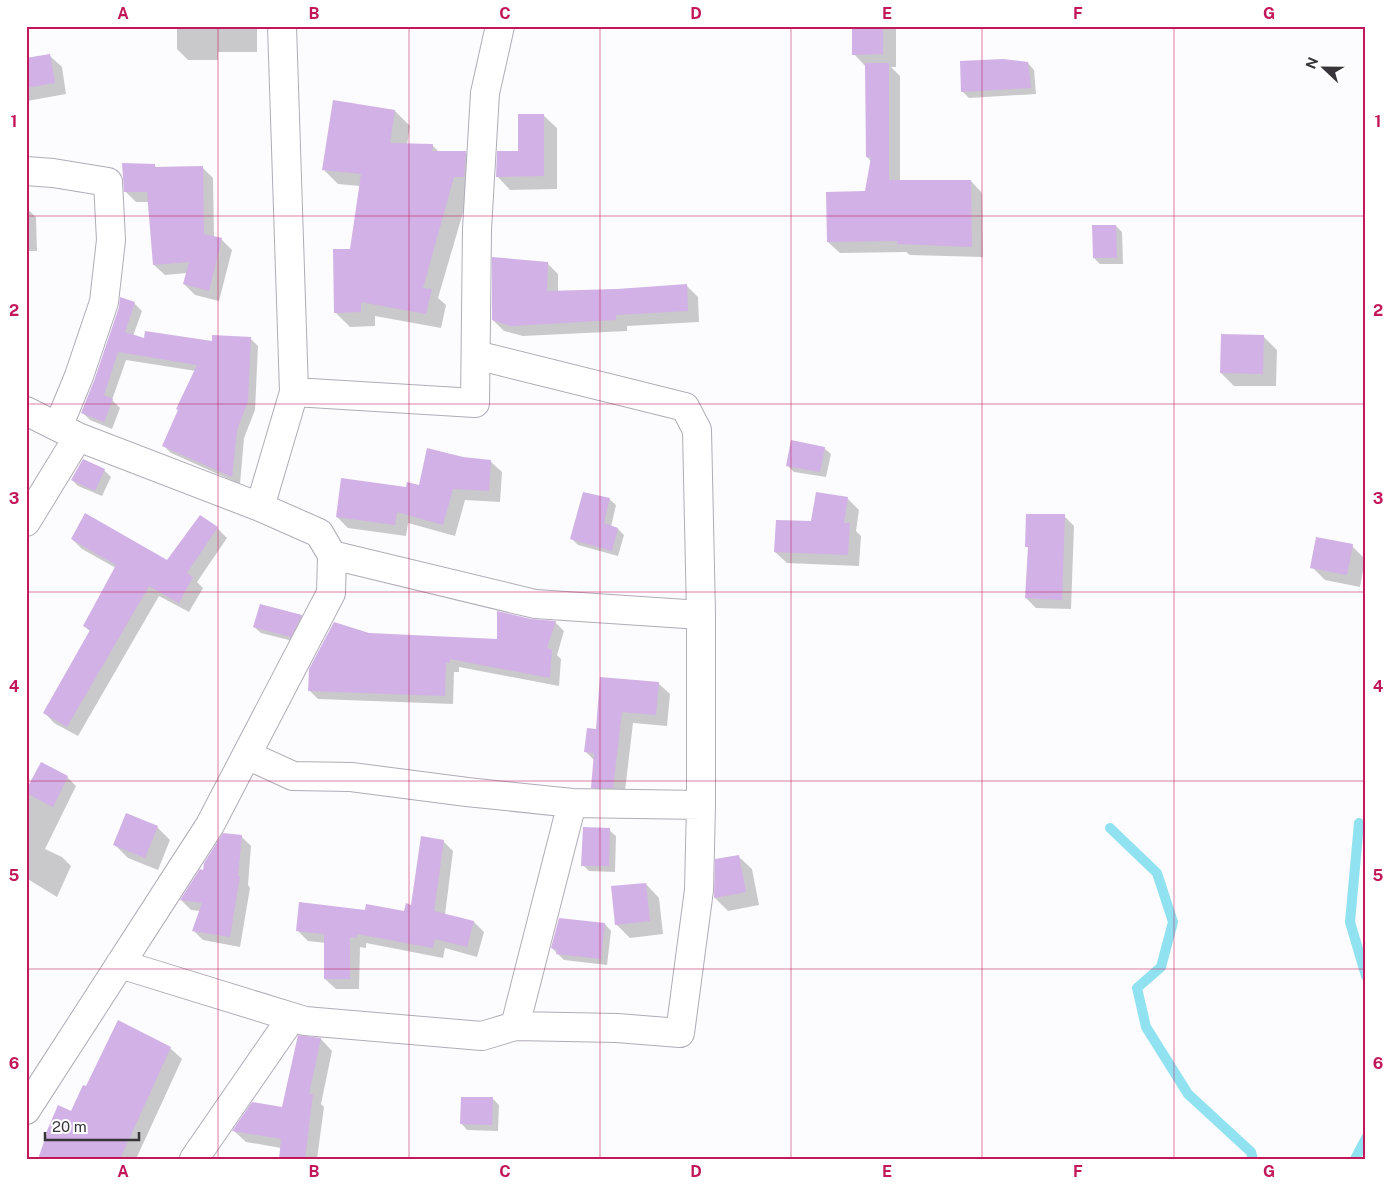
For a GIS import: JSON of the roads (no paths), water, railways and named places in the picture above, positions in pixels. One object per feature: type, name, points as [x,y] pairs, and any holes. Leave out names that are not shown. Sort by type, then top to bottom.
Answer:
[{"type":"street","points":[[260,507],[294,392],[282,26]]},
{"type":"street","points":[[294,392],[475,403],[477,229],[485,93],[500,26]]},
{"type":"street","points":[[26,171],[53,173],[108,182],[111,240],[104,302],[79,376],[68,432],[26,522]]},
{"type":"street","points":[[120,964],[305,1021],[482,1036],[515,1026],[617,1028],[680,1034],[699,890],[702,805],[702,615],[697,430],[685,407],[476,355]]},
{"type":"street","points":[[26,411],[68,432],[260,507],[318,533],[332,556],[331,593],[210,825],[26,1110]]},
{"type":"street","points":[[332,556],[535,604],[702,615]]},
{"type":"street","points":[[247,755],[293,776],[351,777],[572,803],[702,805]]},
{"type":"street","points":[[515,1026],[572,803]]},
{"type":"street","points":[[194,1159],[292,1017]]},
{"type":"waterway","points":[[1359,823],[1350,922],[1366,976]]},
{"type":"waterway","points":[[1110,828],[1157,873],[1173,922],[1161,967],[1137,988],[1146,1027],[1188,1094],[1251,1152],[1253,1159]]},
{"type":"waterway","points":[[1355,1159],[1366,1138]]}]
